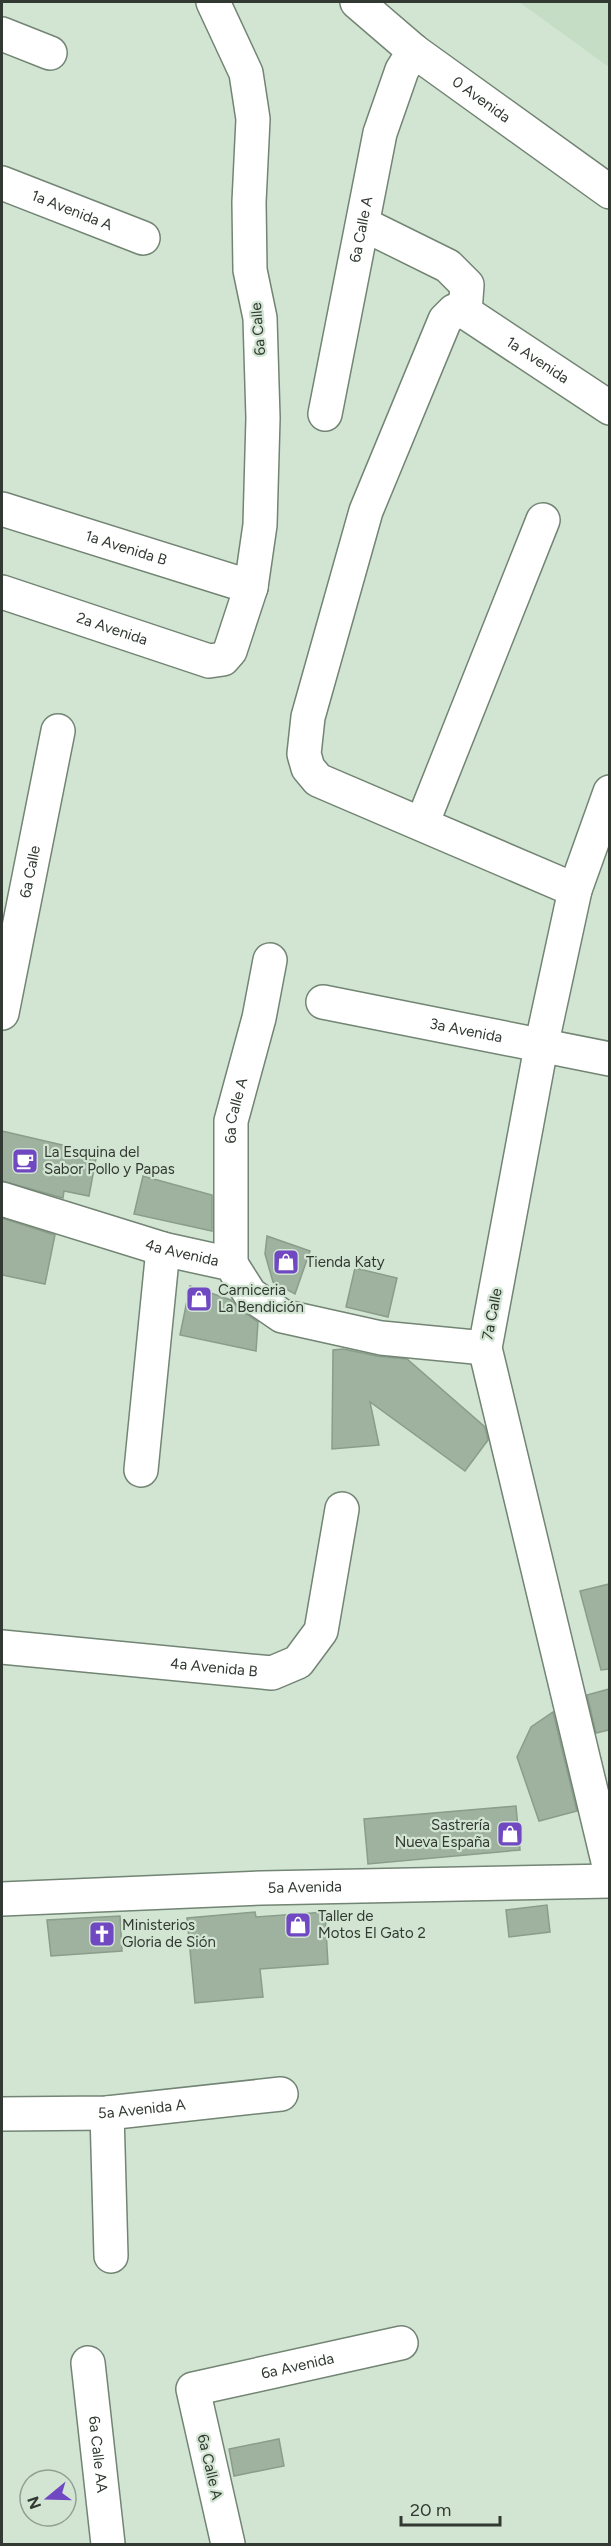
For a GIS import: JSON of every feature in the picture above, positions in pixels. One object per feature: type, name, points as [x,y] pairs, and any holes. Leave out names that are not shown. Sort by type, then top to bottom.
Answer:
[{"type":"street","name":"6a Calle","points":[[213,2],[246,73],[253,119],[249,202],[250,270],[260,318],[263,418],[260,525],[251,587],[230,651],[223,659]]},
{"type":"street","name":"0 Avenida","points":[[357,2],[414,51],[609,192]]},
{"type":"street","points":[[2,34],[50,53]]},
{"type":"street","name":"6a Calle A","points":[[325,414],[380,134],[402,70],[414,51]]},
{"type":"street","name":"1a Avenida A","points":[[2,183],[143,238]]},
{"type":"street","points":[[363,224],[448,266],[467,285],[465,312],[454,311],[445,320],[366,511],[308,717],[304,754],[308,768],[318,780],[575,890]]},
{"type":"street","name":"1a Avenida","points":[[465,312],[609,408]]},
{"type":"street","name":"1a Avenida B","points":[[2,509],[251,587]]},
{"type":"street","points":[[422,824],[543,519]]},
{"type":"street","name":"2a Avenida","points":[[2,592],[208,661],[223,659]]},
{"type":"street","name":"6a Calle","points":[[2,1013],[58,730]]},
{"type":"street","name":"7a Calle","points":[[609,792],[575,890],[541,1047],[485,1348],[609,1870]]},
{"type":"street","name":"6a Calle A","points":[[231,1264],[231,1121],[259,1018],[270,960]]},
{"type":"street","name":"3a Avenida","points":[[323,1002],[609,1059]]},
{"type":"street","name":"4a Avenida","points":[[2,1199],[163,1249],[231,1264],[250,1294],[282,1316],[381,1338],[485,1348]]},
{"type":"street","points":[[141,1470],[163,1249]]},
{"type":"street","name":"4a Avenida B","points":[[2,1647],[272,1673],[281,1670],[298,1662],[321,1631],[342,1509]]},
{"type":"street","name":"5a Avenida","points":[[2,1899],[262,1888],[609,1881]]},
{"type":"street","name":"5a Avenida A","points":[[2,2114],[107,2113],[281,2094]]},
{"type":"street","points":[[107,2113],[111,2256]]},
{"type":"street","name":"6a Avenida","points":[[192,2389],[401,2343]]},
{"type":"street","name":"6a Calle AA","points":[[88,2363],[108,2544]]},
{"type":"street","name":"6a Calle A","points":[[192,2389],[228,2544]]},
{"type":"shaded area","points":[[519,2],[609,2],[609,67]]},
{"type":"building","points":[[2,1131],[97,1153],[89,1196],[64,1191],[63,1198],[2,1181]]},
{"type":"building","points":[[143,1176],[212,1195],[212,1231],[134,1214]]},
{"type":"building","points":[[2,1218],[55,1235],[45,1284],[2,1275]]},
{"type":"building","name":"Tienda Katy","points":[[267,1236],[310,1251],[295,1294],[273,1282],[265,1254]]},
{"type":"building","points":[[355,1268],[397,1278],[388,1317],[346,1307]]},
{"type":"building","points":[[190,1286],[231,1300],[239,1309],[258,1322],[256,1351],[180,1335]]},
{"type":"building","points":[[343,1349],[407,1359],[485,1427],[488,1440],[465,1471],[370,1402],[379,1445],[332,1449],[333,1350]]},
{"type":"building","points":[[609,1584],[609,1669],[601,1670],[580,1591]]},
{"type":"building","points":[[609,1689],[609,1730],[596,1733],[587,1695]]},
{"type":"building","points":[[553,1712],[577,1811],[539,1821],[517,1757],[531,1727]]},
{"type":"building","points":[[516,1806],[520,1850],[368,1864],[364,1819]]},
{"type":"building","points":[[547,1905],[550,1932],[509,1937],[506,1910]]},
{"type":"building","points":[[255,1912],[256,1917],[325,1912],[328,1964],[260,1969],[263,1997],[195,2003],[187,1918]]},
{"type":"building","points":[[120,1916],[122,1951],[51,1956],[47,1920]]},
{"type":"building","points":[[279,2439],[284,2466],[234,2476],[229,2449]]},
{"type":"place","name":"La Esquina del Sabor Pollo y Papas","points":[[25,1161]]},
{"type":"place","name":"Tienda Katy","points":[[286,1262]]},
{"type":"place","name":"Carniceria La Bendición","points":[[199,1299]]},
{"type":"place","name":"Sastrería Nueva España","points":[[510,1834]]},
{"type":"place","name":"Taller de Motos El Gato 2","points":[[298,1925]]},
{"type":"place","name":"Ministerios Gloria de Sión","points":[[102,1934]]}]
